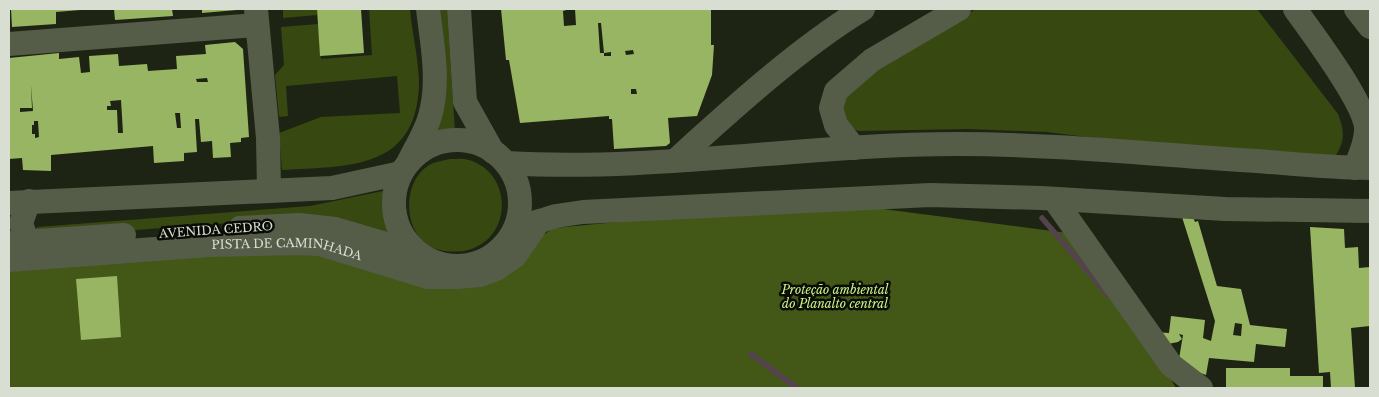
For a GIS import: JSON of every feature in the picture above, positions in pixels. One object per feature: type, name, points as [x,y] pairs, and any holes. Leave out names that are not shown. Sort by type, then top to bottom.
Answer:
[{"type":"street","points":[[428,9],[434,59],[435,93],[430,118],[404,168],[394,195],[395,217],[404,238],[420,254],[436,263],[455,266],[474,264],[491,257],[505,245],[515,229],[520,212],[520,194],[515,177],[465,102],[459,9]]},
{"type":"street","points":[[678,160],[725,116],[838,24],[863,9]]},
{"type":"street","points":[[854,148],[836,125],[831,108],[836,91],[872,60],[959,9]]},
{"type":"street","points":[[18,242],[21,223],[19,202],[270,189],[332,188],[404,168],[422,151],[439,143],[458,140],[477,143],[500,157],[556,166],[854,148],[956,144],[1018,145],[1363,168],[1366,129],[1362,90],[1295,9]]},
{"type":"street","points":[[1356,9],[1370,27]]},
{"type":"street","points":[[9,44],[256,17],[268,138],[270,189]]},
{"type":"street","points":[[515,229],[556,216],[583,212],[930,195],[1054,199],[1225,209],[1370,212]]},
{"type":"street","points":[[1054,199],[1171,366],[1200,388]]},
{"type":"street","name":"PISTA DE CAMINHADA","points":[[9,260],[208,245],[296,243],[320,244],[428,277],[457,277],[480,275],[496,269],[515,256],[539,221]]},
{"type":"street","name":"AVENIDA CEDRO","points":[[18,242],[299,225],[335,229],[420,254]]},
{"type":"green space","points":[[283,9],[317,9],[317,15],[283,18]]},
{"type":"green space","points":[[369,9],[410,9],[419,85],[415,113],[405,134],[391,149],[374,158],[353,164],[330,167],[282,170],[279,133],[321,117],[400,113],[397,76],[286,86],[288,116],[279,117],[275,75],[284,65],[281,27],[318,24],[321,59],[372,55]]},
{"type":"green space","points":[[435,9],[447,9],[455,133],[438,135],[425,141]]},
{"type":"green space","points":[[976,9],[1257,9],[1338,114],[1343,132],[1342,142],[1334,158],[1232,155],[1047,132],[967,129],[858,131],[847,123],[842,105],[845,92],[849,86]]},
{"type":"green space","points":[[450,159],[467,159],[483,167],[494,178],[500,191],[502,205],[500,220],[493,233],[483,243],[468,250],[453,252],[431,247],[419,238],[410,218],[409,207],[413,185],[418,176],[431,164]]},
{"type":"green space","points":[[388,190],[386,222],[394,238],[298,218],[42,237],[34,231],[37,227],[310,206]]},
{"type":"green space","name":"Proteção ambiental do Planalto central","points":[[852,205],[1083,235],[1176,388],[9,388],[9,260],[265,242],[404,268],[480,275],[554,228],[724,212]]},
{"type":"building","points":[[11,9],[80,10],[56,12],[56,24],[12,27]]},
{"type":"building","points":[[114,9],[172,9],[173,16],[115,20]]},
{"type":"building","points":[[202,9],[237,9],[237,10],[202,13]]},
{"type":"building","points":[[317,9],[361,9],[364,53],[320,56]]},
{"type":"building","points":[[501,9],[570,9],[563,11],[564,26],[576,25],[575,9],[711,9],[711,45],[714,45],[712,75],[697,116],[668,118],[670,143],[666,146],[614,149],[612,119],[609,119],[609,116],[520,123],[509,60],[506,60]],"holes":[[[598,23],[601,23],[604,53],[600,53]],[[633,50],[634,54],[626,55],[625,51]],[[611,52],[611,56],[604,56],[604,53]],[[631,89],[636,89],[637,94],[631,94]]]},
{"type":"building","points":[[235,42],[243,49],[249,137],[241,138],[241,142],[230,143],[231,157],[213,158],[212,141],[201,142],[199,119],[195,119],[197,152],[184,153],[184,161],[154,163],[153,146],[51,155],[51,171],[23,170],[22,158],[9,159],[9,58],[59,53],[59,59],[79,57],[81,73],[90,72],[89,56],[118,54],[119,66],[147,64],[148,71],[177,69],[176,56],[206,54],[205,45]],"holes":[[[207,78],[208,82],[197,82],[196,79]],[[31,85],[33,111],[20,112],[20,108],[32,108]],[[121,100],[123,133],[118,133],[117,110],[107,110],[107,106],[111,106],[110,101]],[[175,113],[180,113],[181,128],[177,128]],[[34,121],[38,121],[39,137],[35,138],[35,134],[32,134],[32,125],[34,125]]]},
{"type":"building","points":[[1182,217],[1193,217],[1195,222],[1198,221],[1217,286],[1241,289],[1250,325],[1287,329],[1285,347],[1256,344],[1254,362],[1209,358],[1206,375],[1178,365],[1183,335],[1179,334],[1182,339],[1178,342],[1168,344],[1154,332],[1169,333],[1171,316],[1205,320],[1203,338],[1211,341],[1215,321]],"holes":[[[1235,323],[1242,324],[1241,336],[1233,335]]]},
{"type":"building","points":[[1310,227],[1344,229],[1345,248],[1358,247],[1359,268],[1370,267],[1370,326],[1351,328],[1355,388],[1331,388],[1330,372],[1319,373]]},
{"type":"building","points":[[117,276],[121,337],[81,340],[76,279]]},
{"type":"building","points":[[1226,368],[1290,368],[1290,376],[1323,376],[1323,388],[1226,388]]},
{"type":"waterway","points":[[1042,218],[1109,296]]},
{"type":"waterway","points":[[751,354],[797,388]]}]
